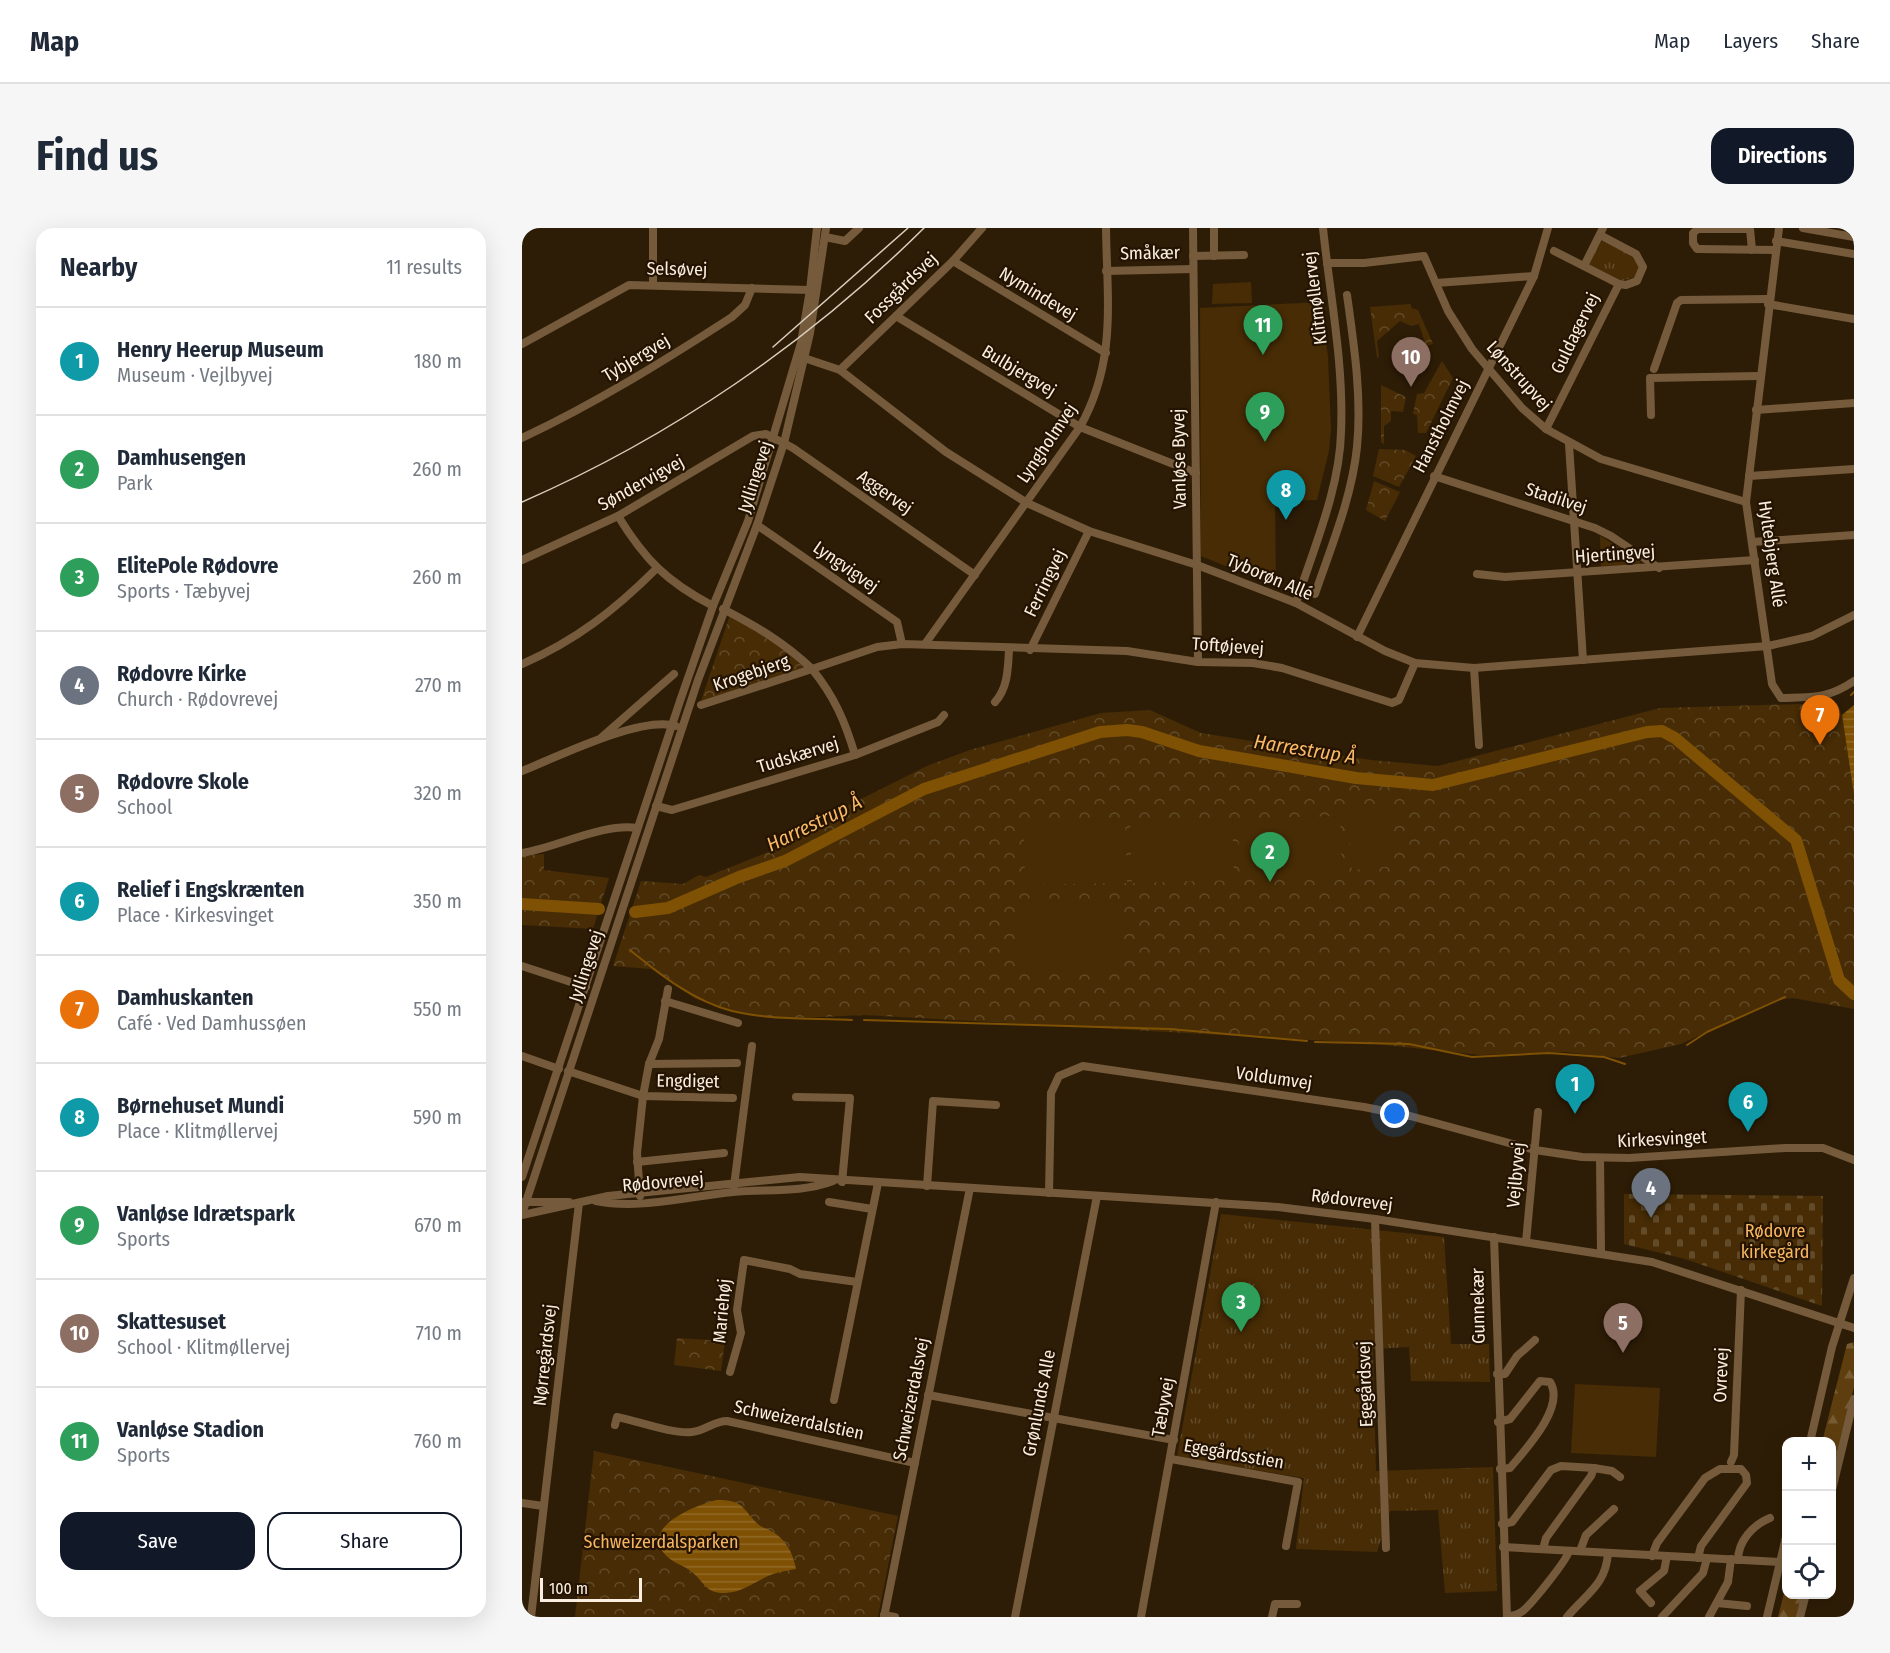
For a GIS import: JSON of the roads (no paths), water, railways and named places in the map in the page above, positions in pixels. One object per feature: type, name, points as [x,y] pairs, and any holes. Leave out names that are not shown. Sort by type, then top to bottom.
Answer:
[{"type":"street","points":[[653,228],[653,285]]},
{"type":"street","name":"Jyllingevej","points":[[522,1215],[585,987],[672,724],[713,606],[748,521],[774,438],[801,343],[817,228]]},
{"type":"street","points":[[825,233],[837,241],[845,241],[859,228]]},
{"type":"street","name":"Fossgårdsvej","points":[[840,370],[952,261],[982,228]]},
{"type":"street","name":"Lyngholmvej","points":[[922,644],[1027,503],[1080,427],[1095,401],[1106,353],[1106,228]]},
{"type":"street","name":"Vanløse Byvej","points":[[1193,228],[1197,662]]},
{"type":"street","points":[[1214,228],[1214,256]]},
{"type":"street","name":"Klitmøllervej","points":[[1296,603],[1325,514],[1341,432],[1339,364],[1323,228]]},
{"type":"street","name":"Hanstholmvej","points":[[1357,637],[1534,276],[1548,228]]},
{"type":"street","name":"Hyltebjerg Allé","points":[[1779,228],[1768,301],[1746,502],[1772,684],[1781,698],[1831,695],[1854,681]]},
{"type":"street","points":[[1803,228],[1854,237]]},
{"type":"street","points":[[1752,250],[1750,229],[1698,229],[1694,233],[1693,243],[1697,249],[1752,250],[1776,245],[1854,255]]},
{"type":"street","name":"Guldagervej","points":[[1554,251],[1618,284],[1626,285],[1637,281],[1642,275],[1641,261],[1636,254],[1601,232],[1584,266]]},
{"type":"street","name":"Jyllingevej","points":[[522,1177],[563,1070],[723,609],[757,525],[784,443],[816,300],[825,233]]},
{"type":"street","points":[[1193,256],[1244,255]]},
{"type":"street","name":"Lønstrupvej","points":[[1327,263],[1424,256],[1428,260],[1436,283],[1458,328],[1522,408],[1546,429],[1569,444],[1600,459],[1746,502]]},
{"type":"street","name":"Nymindevej","points":[[952,261],[1106,353]]},
{"type":"street","name":"Småkær","points":[[1106,271],[1193,269]]},
{"type":"street","points":[[1436,283],[1534,276]]},
{"type":"street","name":"Guldagervej","points":[[1546,429],[1618,284]]},
{"type":"street","name":"Selsøvej","points":[[522,344],[630,285],[810,290]]},
{"type":"street","name":"Tybjergvej","points":[[522,438],[578,411],[640,376],[714,328],[745,304],[752,288]]},
{"type":"street","name":"Klitmøllervej","points":[[1315,594],[1340,519],[1357,446],[1356,363],[1347,295]]},
{"type":"street","points":[[1654,369],[1677,303],[1681,300],[1768,301],[1854,319]]},
{"type":"street","name":"Bulbjergvej","points":[[896,316],[1080,427],[1196,473]]},
{"type":"street","name":"Tyborøn Allé","points":[[804,358],[840,370],[946,452],[1027,503],[1089,531],[1197,565],[1296,603],[1357,637],[1415,663],[1474,668],[1768,646],[1812,636],[1854,615]]},
{"type":"street","name":"Klitmøllervej","points":[[1339,364],[1356,363]]},
{"type":"street","points":[[1651,416],[1650,378],[1759,376]]},
{"type":"street","points":[[1756,410],[1854,403]]},
{"type":"street","name":"Søndervigvej","points":[[522,560],[618,516],[753,436],[766,434],[774,438]]},
{"type":"street","name":"Aggervej","points":[[774,438],[975,575]]},
{"type":"street","points":[[1569,444],[1583,660]]},
{"type":"street","points":[[1749,476],[1854,469]]},
{"type":"street","name":"Stadilvej","points":[[1434,476],[1574,521],[1611,536],[1659,568]]},
{"type":"street","points":[[1325,514],[1340,519]]},
{"type":"street","points":[[618,516],[635,543],[656,569],[683,591],[713,606]]},
{"type":"street","name":"Lyngvigvej","points":[[757,525],[897,622],[902,644]]},
{"type":"street","name":"Ferringvej","points":[[1030,650],[1089,531]]},
{"type":"street","points":[[1752,543],[1854,535]]},
{"type":"street","name":"Hjertingvej","points":[[1477,574],[1504,577],[1755,560]]},
{"type":"street","points":[[522,664],[556,650],[590,628],[621,604],[656,569]]},
{"type":"street","name":"Krogebjerg","points":[[723,609],[766,631],[812,669]]},
{"type":"street","name":"Toftøjevej","points":[[812,669],[877,647],[902,644],[1030,650],[1127,651],[1197,662],[1253,663],[1282,668],[1392,703],[1399,700],[1415,663]]},
{"type":"street","points":[[995,702],[1001,696],[1007,675],[1009,649]]},
{"type":"street","points":[[1474,668],[1479,745]]},
{"type":"street","points":[[812,669],[832,694],[846,723],[855,755]]},
{"type":"street","name":"Krogebjerg","points":[[701,705],[707,705],[812,669]]},
{"type":"street","points":[[599,740],[674,674]]},
{"type":"street","name":"Tudskærvej","points":[[656,806],[672,810],[855,755],[938,722],[944,715]]},
{"type":"street","points":[[522,771],[599,740],[656,723],[672,724],[682,728]]},
{"type":"street","points":[[522,853],[545,849],[622,826],[637,828]]},
{"type":"street","name":"Jyllingevej","points":[[522,966],[585,987]]},
{"type":"street","name":"Engdiget","points":[[640,1197],[637,1162],[644,1096],[649,1064],[659,1040],[668,988]]},
{"type":"street","points":[[665,1001],[738,1023]]},
{"type":"street","points":[[735,1192],[734,1182],[752,1046]]},
{"type":"street","points":[[522,1056],[563,1070]]},
{"type":"street","name":"Engdiget","points":[[649,1064],[737,1063]]},
{"type":"street","name":"Voldumvej","points":[[1049,1193],[1051,1093],[1059,1077],[1083,1066],[1364,1107],[1410,1116],[1535,1150],[1600,1158]]},
{"type":"street","name":"Engdiget","points":[[563,1070],[644,1096],[733,1098]]},
{"type":"street","points":[[796,1097],[850,1098],[838,1181]]},
{"type":"street","points":[[927,1186],[933,1101],[996,1105]]},
{"type":"street","name":"Vejlbyvej","points":[[1526,1242],[1538,1112]]},
{"type":"street","name":"Kirkesvinget","points":[[1601,1252],[1600,1158],[1823,1148],[1854,1160]]},
{"type":"street","points":[[637,1162],[724,1153]]},
{"type":"street","name":"Rødovrevej","points":[[522,1215],[596,1200],[627,1204],[640,1197],[734,1182],[808,1177],[838,1181],[1216,1202],[1375,1218],[1601,1252],[1652,1262],[1854,1328]]},
{"type":"street","name":"Rødovrevej","points":[[640,1197],[818,1187],[838,1181]]},
{"type":"street","points":[[834,1400],[878,1183]]},
{"type":"street","name":"Schweizerdalsvej","points":[[884,1616],[970,1188]]},
{"type":"street","name":"Grønlunds Alle","points":[[1015,1617],[1097,1196]]},
{"type":"street","name":"Rødovrevej","points":[[524,1202],[579,1203]]},
{"type":"street","points":[[829,1202],[873,1209]]},
{"type":"street","name":"Tæbyvej","points":[[1141,1617],[1216,1202]]},
{"type":"street","name":"Nørregårdsvej","points":[[531,1617],[579,1203]]},
{"type":"street","name":"Egegårdsvej","points":[[1375,1218],[1386,1548]]},
{"type":"street","name":"Gunnekær","points":[[1494,1237],[1498,1422],[1507,1617]]},
{"type":"street","name":"Mariehøj","points":[[730,1371],[741,1333],[737,1310],[744,1260],[790,1269],[800,1274],[857,1282]]},
{"type":"street","points":[[1811,1437],[1839,1323],[1854,1278]]},
{"type":"street","name":"Ovrevej","points":[[1731,1462],[1734,1455],[1741,1290]]},
{"type":"street","points":[[1497,1374],[1505,1374],[1517,1356],[1535,1340]]},
{"type":"street","points":[[1498,1422],[1510,1419],[1540,1382],[1550,1382],[1552,1386],[1550,1412],[1544,1425],[1510,1468],[1500,1469]]},
{"type":"street","points":[[928,1395],[1174,1440]]},
{"type":"street","points":[[1836,1473],[1854,1399]]},
{"type":"street","name":"Schweizerdalstien","points":[[615,1425],[617,1417],[686,1432],[700,1431],[715,1422],[727,1421],[915,1462]]},
{"type":"street","name":"Egegårdsstien","points":[[1170,1459],[1298,1482],[1286,1546]]},
{"type":"street","points":[[1502,1524],[1512,1522],[1551,1470],[1561,1466],[1612,1471],[1620,1477]]},
{"type":"street","points":[[1543,1549],[1546,1538],[1592,1476],[1594,1468]]},
{"type":"street","points":[[1652,1556],[1657,1543],[1705,1478],[1720,1469],[1741,1469],[1746,1475],[1747,1483],[1701,1546],[1703,1573],[1662,1617]]},
{"type":"street","points":[[522,1503],[543,1506]]},
{"type":"street","points":[[1580,1551],[1587,1535],[1614,1509]]},
{"type":"street","points":[[1709,1617],[1728,1582],[1734,1560],[1744,1538],[1770,1518]]},
{"type":"street","points":[[1767,1617],[1784,1545]]},
{"type":"street","points":[[1503,1547],[1780,1562]]},
{"type":"street","points":[[1507,1617],[1519,1614],[1528,1606],[1566,1562],[1569,1551]]},
{"type":"street","points":[[1567,1617],[1600,1583],[1607,1566],[1608,1553]]},
{"type":"street","points":[[1651,1603],[1640,1591],[1664,1571],[1667,1556]]},
{"type":"street","points":[[1800,1617],[1805,1599]]},
{"type":"street","points":[[1717,1603],[1747,1606]]},
{"type":"street","points":[[1272,1617],[1275,1604],[1297,1605]]},
{"type":"street","points":[[884,1616],[895,1617]]},
{"type":"waterway","points":[[1851,695],[1854,692]]},
{"type":"waterway","name":"Harrestrup Å","points":[[635,912],[668,908],[739,877],[785,861],[924,789],[1100,732],[1127,730],[1142,732],[1199,751],[1356,778],[1433,785],[1647,732],[1662,731],[1675,738],[1796,840],[1839,980],[1854,994]]},
{"type":"waterway","name":"Harrestrup Å","points":[[522,904],[599,909]]},
{"type":"waterway","name":"Harrestrup Å","points":[[630,950],[678,986],[718,1007],[761,1016],[852,1020]]},
{"type":"waterway","name":"Harrestrup Å","points":[[1687,1045],[1707,1032],[1785,997]]},
{"type":"waterway","name":"Harrestrup Å","points":[[864,1020],[1170,1029],[1307,1041]]},
{"type":"waterway","name":"Harrestrup Å","points":[[1315,1042],[1409,1044],[1472,1057],[1549,1053],[1604,1057],[1625,1064]]},
{"type":"tram line","points":[[773,347],[908,228]]},
{"type":"tram line","points":[[522,502],[631,448],[735,384],[833,310],[924,228]]},
{"type":"place","name":"Vanløse Stadion","points":[[1263,355]]},
{"type":"place","name":"Skattesuset","points":[[1411,387]]},
{"type":"place","name":"Vanløse Idrætspark","points":[[1265,442]]},
{"type":"place","name":"Børnehuset Mundi","points":[[1286,520]]},
{"type":"place","name":"Damhuskanten","points":[[1820,745]]},
{"type":"place","name":"Damhusengen","points":[[1270,882]]},
{"type":"place","name":"Henry Heerup Museum","points":[[1575,1114]]},
{"type":"place","name":"Relief i Engskrænten","points":[[1748,1132]]},
{"type":"place","name":"Rødovre Kirke","points":[[1651,1218]]},
{"type":"place","name":"ElitePole Rødovre","points":[[1241,1332]]},
{"type":"place","name":"Rødovre Skole","points":[[1623,1353]]},
{"type":"park label","name":"Rødovre kirkegård","points":[[1775,1241]]},
{"type":"park label","name":"Schweizerdalsparken","points":[[661,1542]]}]
